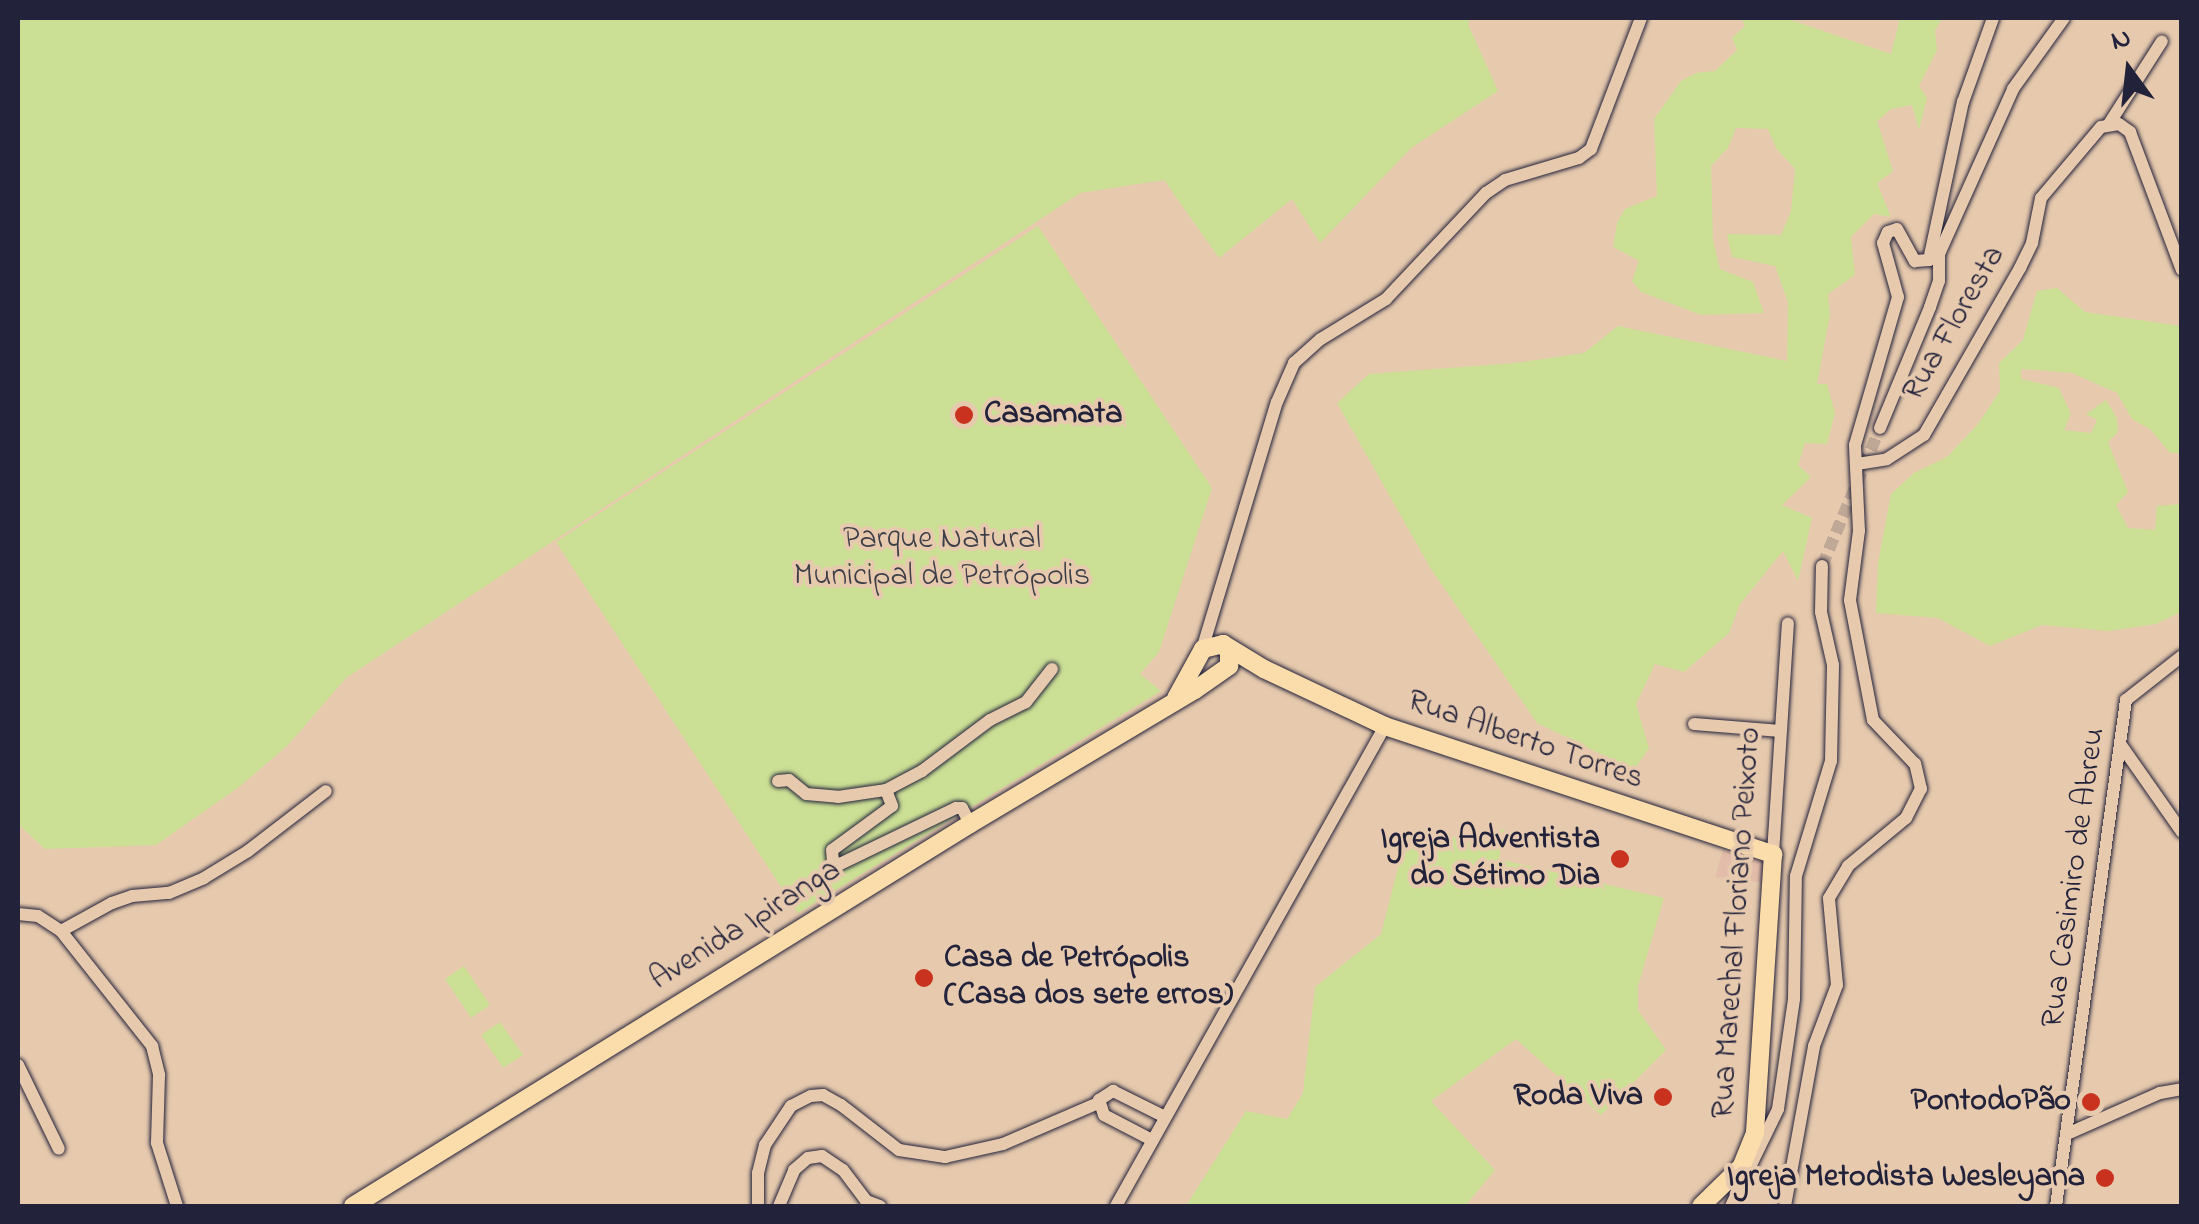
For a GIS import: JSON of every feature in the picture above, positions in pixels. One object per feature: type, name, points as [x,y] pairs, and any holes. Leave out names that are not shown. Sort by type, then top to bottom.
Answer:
[{"type":"main road","points":[[1211,644],[1223,644],[1231,656],[1222,672],[1206,671],[1201,653],[1211,644]]},
{"type":"main road","name":"Rua Alberto Torres","points":[[1223,644],[1264,669],[1385,726],[1772,854]]},
{"type":"main road","name":"Avenida Ipiranga","points":[[1173,702],[1201,653]]},
{"type":"main road","name":"Rua Alberto Torres","points":[[1222,672],[1264,669]]},
{"type":"main road","name":"Avenida Ipiranga","points":[[354,1206],[1222,672]]},
{"type":"main road","name":"Rua Marechal Floriano Peixoto","points":[[1701,1206],[1741,1167],[1755,1133],[1772,854]]},
{"type":"street","points":[[1201,653],[1278,402],[1294,363],[1321,339],[1386,298],[1486,194],[1506,180],[1580,158],[1591,149],[1641,18]]},
{"type":"street","points":[[1880,428],[1939,280],[1934,257],[1963,102],[1993,18]]},
{"type":"street","points":[[1934,257],[2013,89],[2064,18]]},
{"type":"street","name":"Rua Floresta","points":[[1857,464],[1887,460],[1924,435],[2020,268],[2032,243],[2041,198],[2093,134],[2109,124],[2162,41]]},
{"type":"street","points":[[2109,124],[2130,132],[2182,270]]},
{"type":"street","points":[[1785,1206],[1814,1046],[1837,985],[1828,898],[1848,866],[1906,818],[1921,789],[1915,764],[1876,726],[1850,600],[1859,530],[1859,426],[1898,297],[1883,247],[1884,236],[1892,230],[1901,231],[1915,261],[1934,257]]},
{"type":"street","points":[[1731,1206],[1778,1109],[1794,1000],[1796,876],[1834,742],[1833,665],[1821,612],[1822,566]]},
{"type":"street","points":[[1212,614],[1223,644]]},
{"type":"street","name":"Rua Marechal Floriano Peixoto","points":[[1772,854],[1788,623]]},
{"type":"street","name":"Rua Casimiro de Abreu","points":[[2056,1206],[2126,700],[2182,656]]},
{"type":"street","points":[[778,781],[790,780],[806,794],[838,798],[886,790],[922,771],[990,720],[1026,702],[1052,669]]},
{"type":"street","points":[[1694,724],[1781,731]]},
{"type":"street","points":[[1116,1206],[1385,726]]},
{"type":"street","points":[[2121,746],[2182,832]]},
{"type":"street","points":[[886,790],[892,806],[832,850],[834,862],[849,862],[956,808],[962,808],[970,824]]},
{"type":"street","points":[[61,931],[112,902],[169,893],[204,878],[248,851],[326,791]]},
{"type":"street","points":[[18,914],[38,916],[61,931],[152,1046],[158,1074],[157,1143],[177,1206]]},
{"type":"street","points":[[18,1065],[59,1149]]},
{"type":"street","points":[[2067,1134],[2160,1093],[2182,1089]]},
{"type":"street","points":[[758,1206],[758,1174],[764,1146],[790,1106],[812,1096],[824,1095],[841,1104],[899,1150],[944,1157],[1003,1144],[1098,1103],[1102,1095],[1113,1092],[1164,1117]]},
{"type":"street","points":[[1098,1103],[1104,1115],[1152,1140]]},
{"type":"street","points":[[779,1206],[794,1170],[808,1158],[822,1156],[843,1170],[866,1201],[880,1206]]},
{"type":"shaded area","points":[[1723,850],[1762,861],[1766,883],[1715,877]]},
{"type":"green space","points":[[18,18],[1470,18],[1468,24],[1498,91],[1411,148],[1320,243],[1292,199],[1219,258],[1164,180],[1080,193],[346,678],[288,745],[239,787],[156,845],[45,849],[18,824]]},
{"type":"green space","points":[[1741,18],[1785,18],[1891,54],[1900,18],[1942,18],[1935,31],[1937,50],[1919,86],[1927,98],[1919,130],[1912,105],[1891,109],[1877,121],[1893,171],[1877,183],[1891,217],[1874,214],[1851,237],[1855,275],[1828,294],[1830,315],[1817,384],[1827,384],[1835,413],[1827,444],[1805,443],[1798,465],[1811,477],[1782,505],[1812,518],[1798,581],[1783,551],[1740,604],[1729,633],[1684,672],[1655,664],[1636,704],[1649,748],[1634,770],[1537,723],[1431,569],[1337,403],[1369,374],[1515,363],[1584,353],[1618,326],[1787,361],[1788,302],[1775,266],[1732,257],[1727,234],[1781,235],[1791,211],[1795,169],[1776,148],[1768,129],[1736,128],[1728,148],[1711,166],[1713,240],[1720,269],[1753,282],[1764,313],[1701,315],[1641,292],[1632,281],[1639,261],[1613,247],[1617,223],[1625,209],[1657,196],[1654,119],[1681,81],[1696,73],[1715,71],[1737,50],[1732,38],[1745,26]]},
{"type":"green space","name":"Parque Natural Municipal de Petrópolis","points":[[1038,226],[1212,488],[1159,652],[1140,674],[1161,691],[798,913],[556,542]]},
{"type":"green space","points":[[2057,288],[2085,312],[2181,326],[2181,453],[2170,453],[2151,430],[2132,419],[2117,393],[2072,373],[2021,369],[2021,379],[2059,388],[2071,414],[2064,430],[2091,433],[2097,420],[2086,414],[2106,400],[2117,418],[2118,432],[2108,442],[2128,492],[2116,505],[2128,528],[2155,530],[2157,506],[2181,504],[2181,612],[2156,624],[2109,631],[2042,625],[1990,646],[1938,618],[1876,613],[1878,563],[1891,494],[1914,473],[1947,457],[1978,424],[2000,391],[1999,363],[2023,340],[2037,291]]},
{"type":"green space","points":[[1505,829],[1499,859],[1664,898],[1638,986],[1638,1010],[1666,1050],[1601,1115],[1516,1039],[1431,1101],[1495,1170],[1465,1206],[1186,1206],[1246,1111],[1287,1119],[1303,1093],[1315,987],[1381,934],[1407,833],[1445,838]]},
{"type":"green space","points":[[464,966],[490,1005],[471,1018],[445,979]]},
{"type":"green space","points":[[500,1022],[523,1055],[503,1068],[481,1035]]},
{"type":"tunnel","points":[[1822,566],[1880,428]]},
{"type":"place","name":"Casamata","points":[[964,415]]},
{"type":"place","name":"Igreja Adventista do Sétimo Dia","points":[[1620,859]]},
{"type":"place","name":"Casa de Petrópolis (Casa dos sete erros)","points":[[924,978]]},
{"type":"place","name":"Roda Viva","points":[[1663,1097]]},
{"type":"place","name":"PontodoPão","points":[[2091,1102]]},
{"type":"place","name":"Igreja Metodista Wesleyana","points":[[2105,1178]]}]
